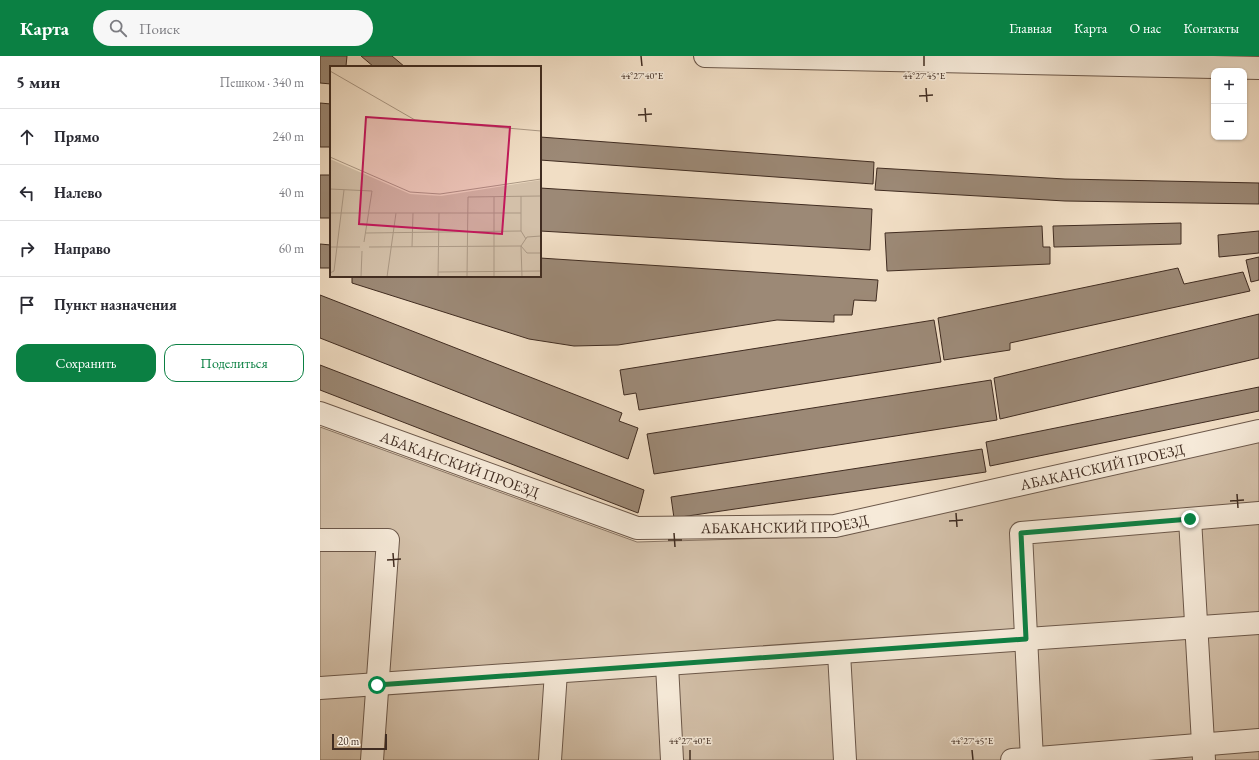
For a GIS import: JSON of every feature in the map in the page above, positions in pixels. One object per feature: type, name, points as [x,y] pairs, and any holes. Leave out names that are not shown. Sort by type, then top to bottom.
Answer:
[{"type":"street","points":[[705,56],[1259,68]]},
{"type":"street","name":"АБАКАНСКИЙ ПРОЕЗД","points":[[320,413],[637,528],[835,526],[1259,431]]},
{"type":"street","points":[[1259,513],[1021,533],[1026,639],[1025,759],[1204,752],[1259,740]]},
{"type":"street","points":[[1190,519],[1204,752]]},
{"type":"street","points":[[320,540],[388,540],[372,760]]},
{"type":"street","points":[[320,688],[1259,623]]},
{"type":"street","points":[[839,652],[845,760]]},
{"type":"street","points":[[667,664],[672,760]]},
{"type":"street","points":[[550,760],[556,672]]},
{"type":"shaded area","points":[[320,427],[637,542],[842,536],[1018,491],[1259,436],[1259,760],[320,760]]},
{"type":"building","points":[[320,56],[347,56],[346,66],[330,66],[330,84],[320,83]]},
{"type":"building","points":[[361,56],[392,56],[404,66],[373,66]]},
{"type":"building","points":[[320,103],[330,104],[330,147],[320,147]]},
{"type":"building","points":[[541,137],[874,162],[873,184],[541,160]]},
{"type":"building","points":[[877,168],[1065,179],[1259,183],[1259,204],[1065,201],[875,190]]},
{"type":"building","points":[[320,175],[330,175],[330,218],[320,218]]},
{"type":"building","points":[[541,188],[872,209],[870,250],[541,231]]},
{"type":"building","points":[[1181,223],[1181,244],[1054,247],[1053,226]]},
{"type":"building","points":[[1042,226],[1043,247],[1050,247],[1050,264],[887,271],[885,233]]},
{"type":"building","points":[[1259,231],[1259,253],[1219,257],[1218,235]]},
{"type":"building","points":[[320,244],[330,245],[330,268],[320,268]]},
{"type":"building","points":[[1259,257],[1259,280],[1251,282],[1246,260]]},
{"type":"building","points":[[541,258],[878,280],[876,301],[854,300],[852,315],[834,315],[834,322],[777,320],[618,345],[574,346],[529,339],[352,283],[352,277],[541,277]]},
{"type":"building","points":[[1178,268],[1184,284],[1243,272],[1250,291],[1010,343],[1010,350],[944,360],[938,318]]},
{"type":"building","points":[[320,295],[622,413],[619,421],[638,428],[628,459],[320,338]]},
{"type":"building","points":[[1259,314],[1259,358],[1000,419],[994,378]]},
{"type":"building","points":[[934,320],[941,362],[639,410],[636,393],[624,395],[620,370]]},
{"type":"building","points":[[320,365],[644,490],[638,513],[320,390]]},
{"type":"building","points":[[991,380],[997,420],[654,474],[647,434]]},
{"type":"building","points":[[1259,387],[1259,411],[990,466],[986,442]]},
{"type":"building","points":[[982,449],[986,472],[674,518],[671,497]]},
{"type":"route","points":[[377,685],[1026,639],[1021,533],[1190,519]]}]
